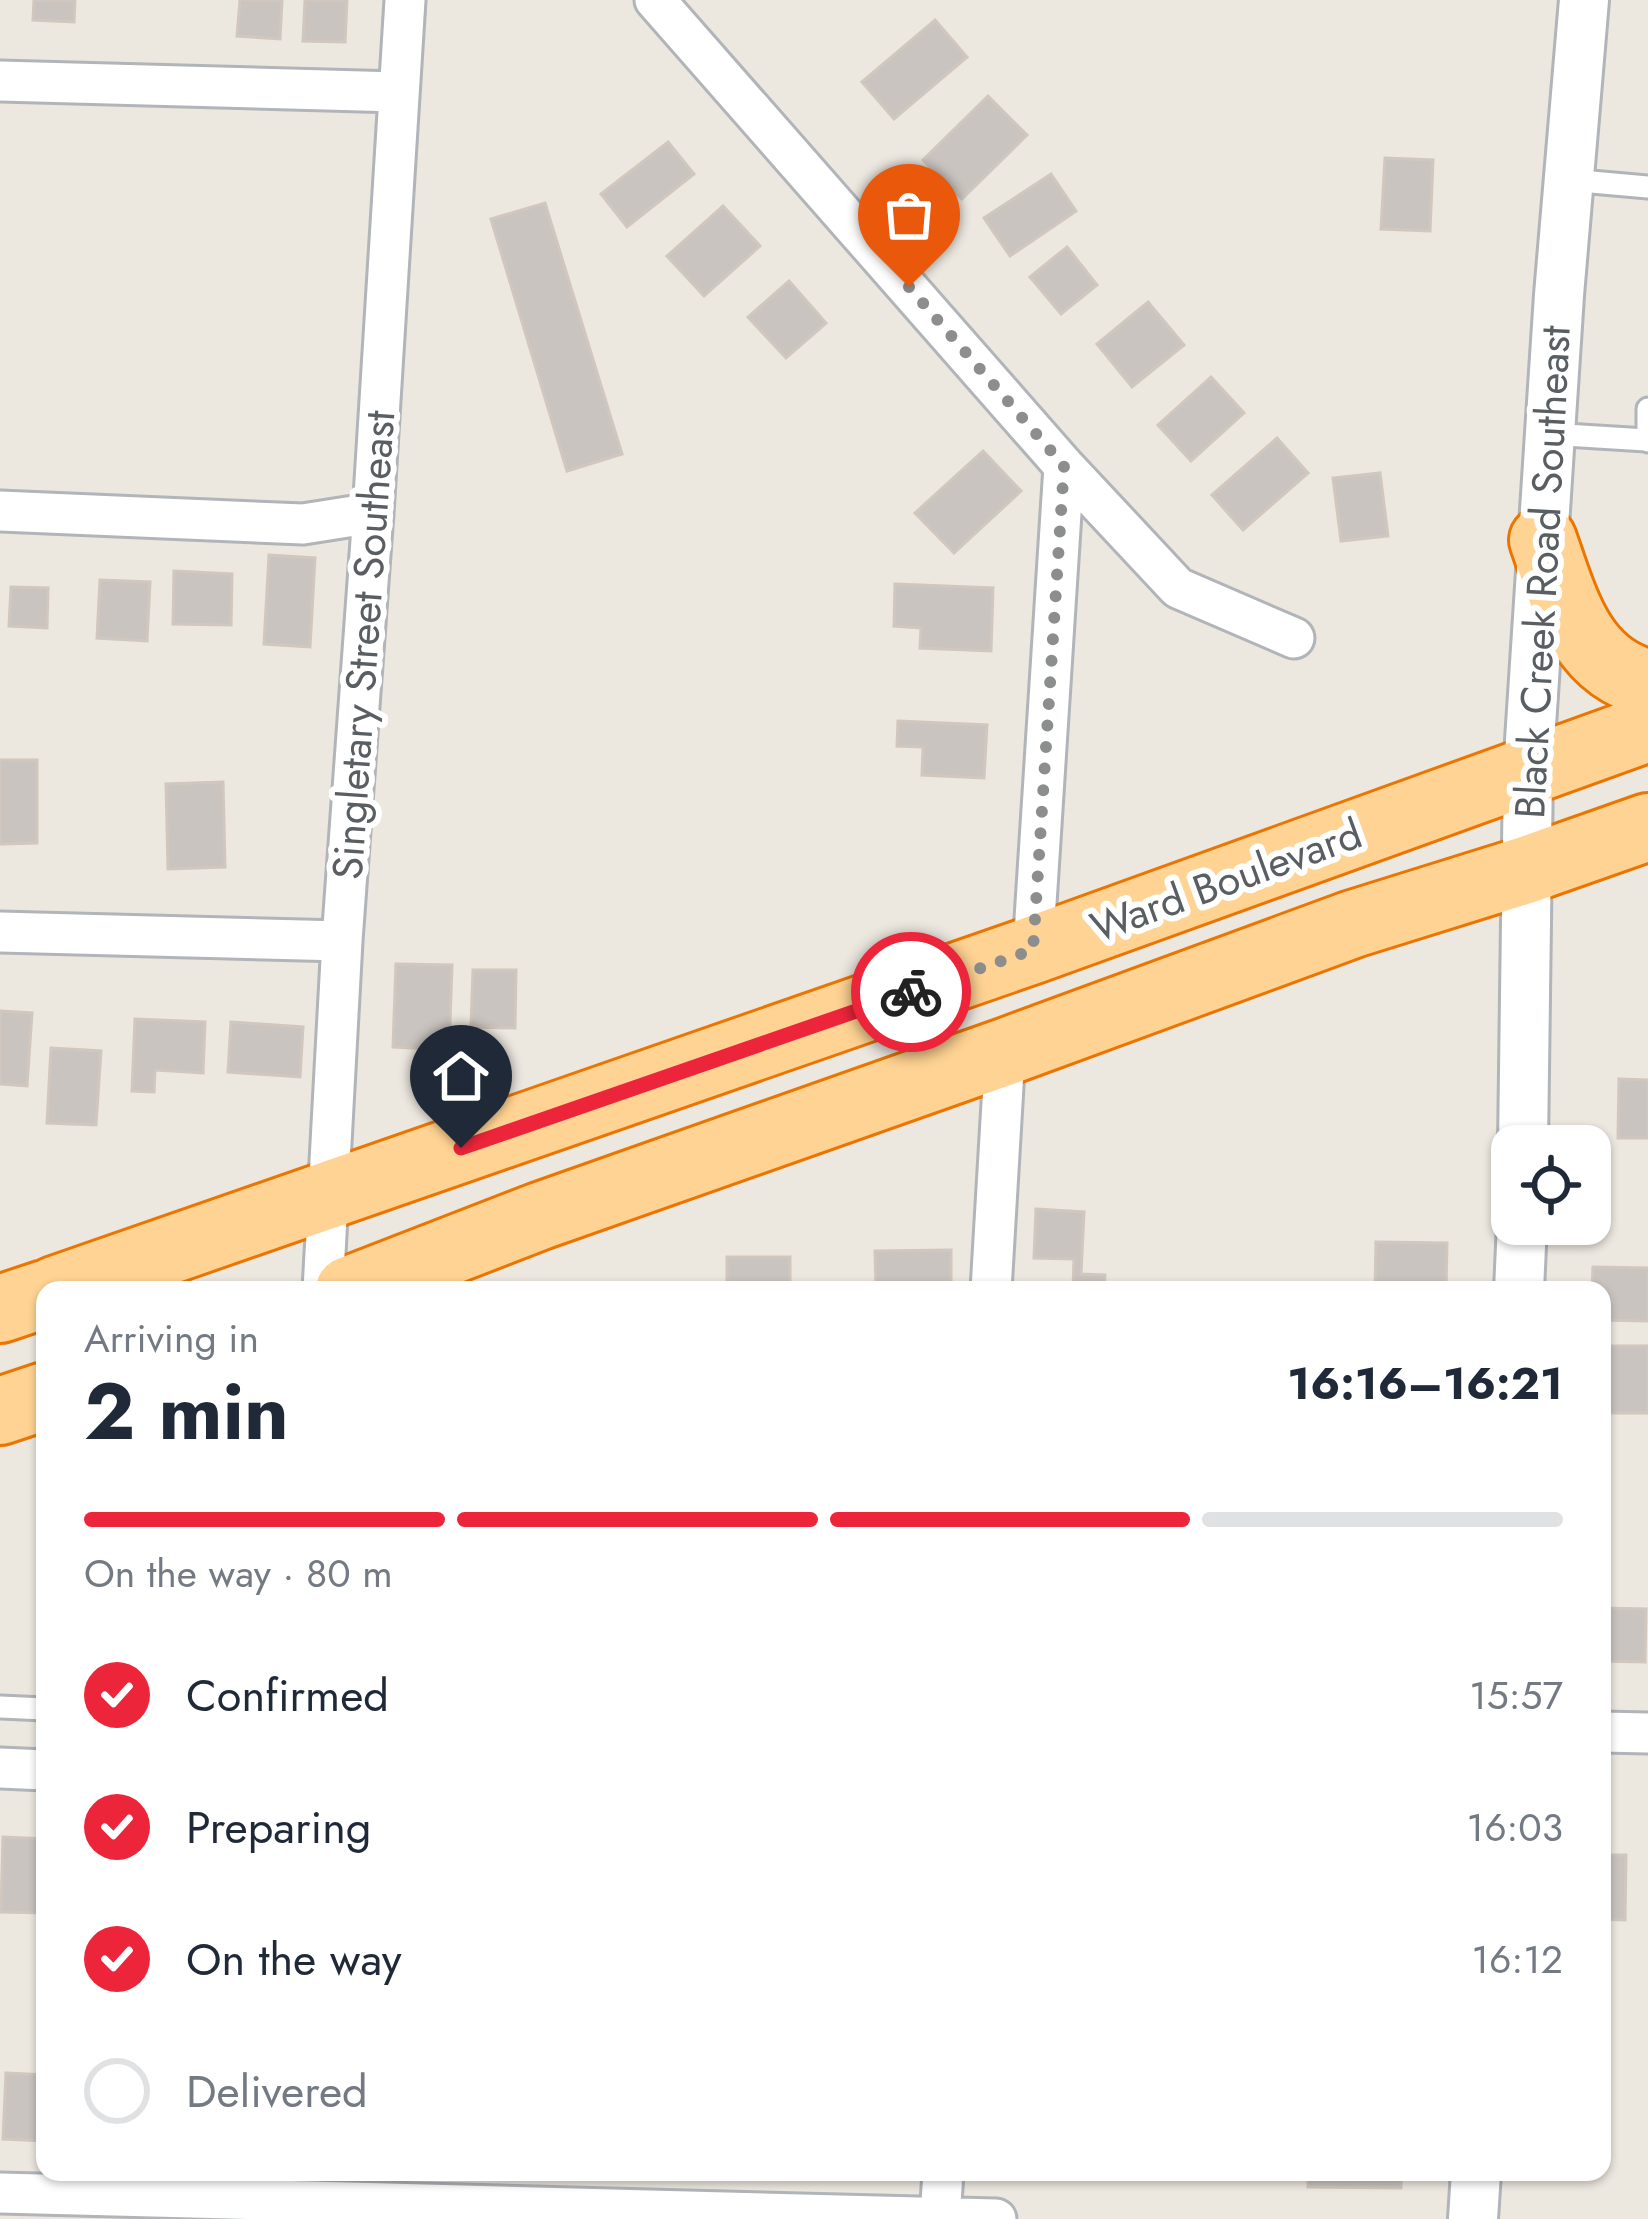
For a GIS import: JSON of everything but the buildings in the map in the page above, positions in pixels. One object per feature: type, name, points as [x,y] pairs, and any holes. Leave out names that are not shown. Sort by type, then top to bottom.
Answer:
[{"type":"highway","points":[[1543,540],[1582,634],[1602,661],[1628,678],[1648,682]]},
{"type":"highway","name":"Ward Boulevard","points":[[372,1281],[540,1216],[1353,924],[1527,822],[1648,728]]},
{"type":"highway","points":[[699,1160],[856,1069],[1241,932],[1648,778]]},
{"type":"highway","name":"Ward Boulevard","points":[[80,1281],[1033,950],[1527,822],[1648,826]]},
{"type":"highway","points":[[0,1310],[36,1297]]},
{"type":"highway","points":[[0,1412],[36,1399]]},
{"type":"street","name":"Singletary Street Southeast","points":[[324,1281],[405,0]]},
{"type":"street","points":[[655,0],[1064,466],[1178,588],[1294,638]]},
{"type":"street","name":"Black Creek Road Southeast","points":[[1523,1125],[1527,822],[1550,434],[1584,0]]},
{"type":"street","points":[[0,81],[398,92]]},
{"type":"street","points":[[1033,950],[1064,466]]},
{"type":"street","points":[[0,511],[303,524],[374,513]]},
{"type":"street","points":[[0,932],[342,941]]},
{"type":"street","points":[[992,1281],[1005,1052]]},
{"type":"street","points":[[1519,1281],[1521,1245]]},
{"type":"street","points":[[1611,1732],[1648,1733]]},
{"type":"street","points":[[0,1768],[36,1770]]},
{"type":"street","points":[[940,2218],[942,2181]]},
{"type":"street","points":[[1474,2219],[1476,2181]]},
{"type":"street","points":[[0,2192],[996,2219]]},
{"type":"lane","points":[[1569,180],[1648,187]]},
{"type":"lane","points":[[1550,434],[1647,441],[1648,410]]},
{"type":"lane","points":[[0,1707],[36,1709]]},
{"type":"way so far","points":[[909,287],[1064,466],[1033,950],[911,992]]},
{"type":"route","points":[[461,1148],[911,992]]}]
